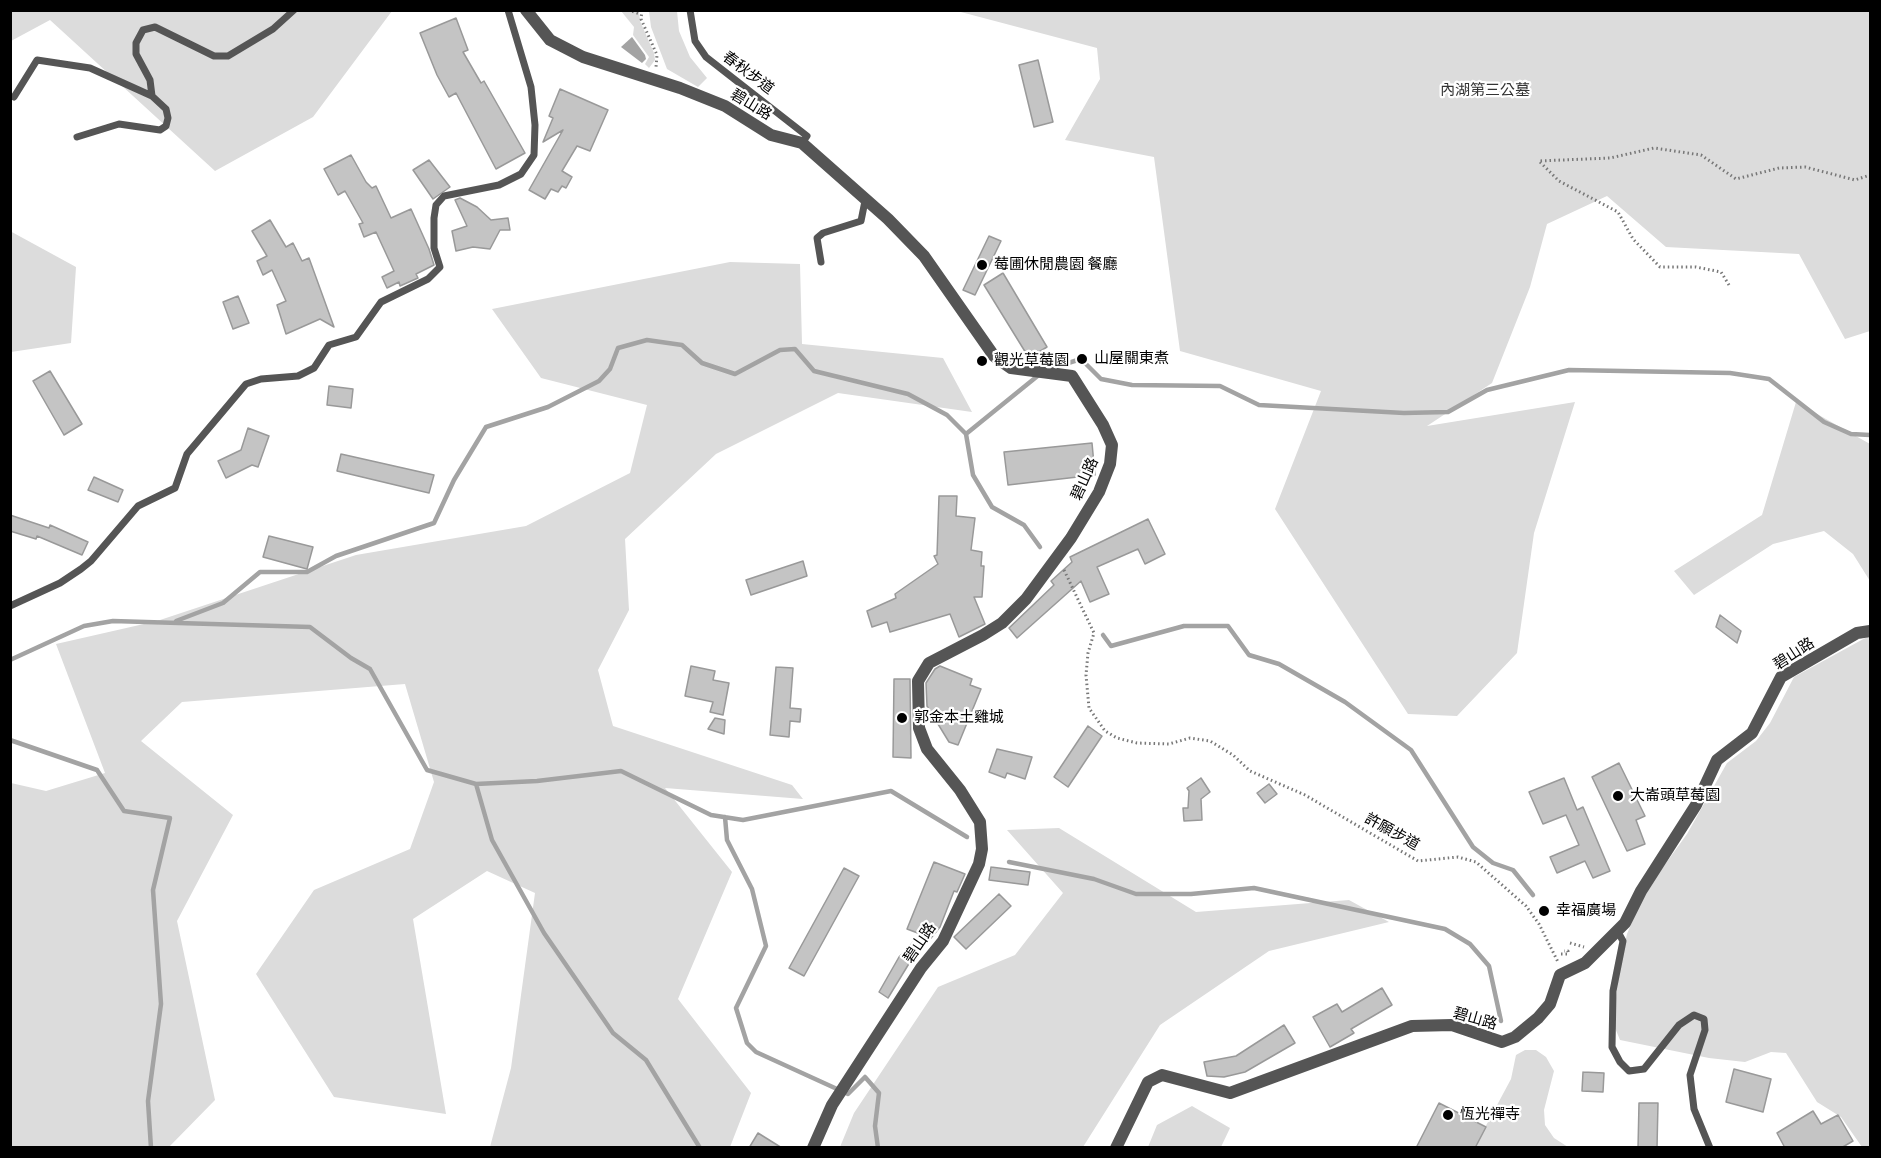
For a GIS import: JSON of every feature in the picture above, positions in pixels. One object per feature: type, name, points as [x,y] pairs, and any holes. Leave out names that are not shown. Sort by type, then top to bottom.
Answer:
[{"type":"street","name":"碧山路","points":[[526,10],[532,21],[550,40],[583,57],[652,77],[726,106],[771,135],[802,143],[888,219],[924,256],[994,356],[1011,368],[1071,376],[1103,425],[1112,445],[1110,464],[1099,492],[1057,558],[1026,599],[1002,623],[929,663],[918,681],[919,728],[927,748],[960,790],[980,822],[982,849],[979,864],[943,941],[921,968],[832,1105],[813,1148]]},
{"type":"street","name":"碧山路","points":[[1116,1148],[1148,1082],[1162,1074],[1230,1093],[1412,1026],[1452,1025],[1502,1042],[1515,1036],[1538,1018],[1550,1004],[1560,975],[1585,963],[1618,932],[1696,805],[1717,760],[1752,733],[1781,677],[1857,633],[1870,632]]},
{"type":"lane","points":[[152,96],[150,80],[136,54],[136,43],[143,30],[155,27],[214,56],[228,56],[273,29],[294,10]]},
{"type":"lane","points":[[10,606],[60,583],[81,569],[91,561],[138,506],[175,488],[187,454],[246,384],[261,379],[298,376],[314,368],[329,345],[356,337],[381,302],[428,279],[440,267],[434,248],[434,218],[436,205],[444,196],[499,185],[522,174],[534,155],[535,125],[531,87],[508,10]]},
{"type":"lane","name":"春秋步道","points":[[690,10],[695,41],[706,57],[807,136],[802,143]]},
{"type":"lane","points":[[14,97],[37,60],[90,68],[152,96],[166,110],[168,118],[166,126],[160,130],[119,124],[77,137]]},
{"type":"lane","points":[[821,262],[817,238],[823,233],[861,221],[866,201]]},
{"type":"lane","points":[[1618,932],[1623,941],[1613,991],[1612,1047],[1620,1062],[1629,1071],[1644,1069],[1679,1025],[1694,1015],[1704,1019],[1705,1030],[1690,1075],[1694,1109],[1710,1148]]},
{"type":"path","points":[[628,10],[641,12],[657,55],[658,62],[652,77]]},
{"type":"path","points":[[1729,285],[1721,272],[1696,267],[1660,267],[1633,239],[1618,212],[1559,181],[1539,161],[1610,158],[1654,148],[1701,155],[1736,179],[1779,168],[1805,167],[1855,180],[1870,176]]},
{"type":"path","name":"許願步道","points":[[1057,558],[1094,633],[1095,637],[1089,646],[1086,675],[1089,708],[1105,731],[1117,738],[1137,743],[1169,744],[1190,738],[1210,741],[1251,771],[1305,795],[1418,861],[1458,857],[1476,862],[1512,892],[1532,915],[1558,959],[1560,975]]},
{"type":"path","points":[[1570,943],[1586,946]]},
{"type":"green space","points":[[11,11],[392,11],[313,117],[215,171],[50,20],[11,41]]},
{"type":"green space","points":[[621,11],[639,11],[640,21],[654,53],[655,60],[649,68],[645,64],[649,57],[633,35],[634,27]]},
{"type":"green space","points":[[649,11],[677,11],[679,31],[690,57],[707,78],[698,87],[667,69],[651,27]]},
{"type":"green space","name":"內湖第三公墓","points":[[957,11],[1870,11],[1870,331],[1845,339],[1799,254],[1666,247],[1607,196],[1547,224],[1530,287],[1492,383],[1427,426],[1575,402],[1534,533],[1517,653],[1457,716],[1408,714],[1275,509],[1321,391],[1180,351],[1154,157],[1065,140],[1100,79],[1097,48]]},
{"type":"green space","points":[[10,231],[76,267],[71,343],[11,352]]},
{"type":"green space","points":[[730,262],[800,264],[802,344],[943,358],[972,412],[838,393],[716,454],[625,539],[629,610],[598,670],[613,726],[792,785],[803,799],[665,788],[732,872],[678,999],[751,1093],[730,1147],[490,1147],[511,1068],[535,893],[487,871],[413,919],[446,1114],[334,1097],[256,974],[314,890],[410,849],[434,782],[405,684],[182,702],[141,741],[233,815],[177,921],[215,1100],[169,1147],[11,1147],[11,783],[46,791],[105,773],[56,644],[157,621],[356,555],[526,526],[630,473],[647,405],[541,378],[492,309]]},
{"type":"green space","points":[[1796,402],[1870,444],[1870,581],[1853,554],[1824,531],[1773,544],[1694,595],[1674,571],[1762,515]]},
{"type":"green space","points":[[1870,637],[1870,1147],[1862,1147],[1841,1117],[1817,1102],[1786,1053],[1771,1052],[1745,1062],[1709,1058],[1620,1040],[1613,1023],[1620,964],[1627,934],[1643,895],[1687,834],[1727,763],[1756,741],[1770,723],[1794,677]]},
{"type":"green space","points":[[1059,828],[1196,912],[1349,900],[1389,922],[1269,951],[1160,1025],[1083,1147],[840,1147],[854,1113],[938,987],[1015,955],[1063,893],[1007,830]]},
{"type":"green space","points":[[1525,1050],[1536,1050],[1546,1057],[1554,1071],[1544,1110],[1545,1125],[1554,1138],[1568,1147],[1474,1148],[1511,1079],[1516,1055]]},
{"type":"green space","points":[[1192,1106],[1230,1128],[1221,1147],[1148,1147],[1157,1125]]},
{"type":"shaded area","points":[[632,37],[645,55],[646,59],[642,63],[621,47]]},
{"type":"building","points":[[456,18],[468,50],[463,52],[481,83],[484,81],[525,153],[496,169],[456,93],[449,97],[437,75],[420,33]]},
{"type":"building","points":[[1038,60],[1053,122],[1034,127],[1019,65]]},
{"type":"building","points":[[560,89],[608,110],[590,151],[577,146],[562,171],[572,177],[566,188],[562,186],[558,192],[551,189],[545,199],[529,190],[563,130],[543,142],[553,118],[549,116]]},
{"type":"building","points":[[351,155],[366,182],[372,188],[376,186],[391,218],[411,209],[434,265],[416,274],[418,278],[400,286],[399,282],[387,288],[382,277],[394,271],[376,232],[364,237],[359,224],[363,223],[345,191],[338,195],[324,169]]},
{"type":"building","points":[[429,160],[450,187],[433,199],[413,170]]},
{"type":"building","points":[[460,198],[477,207],[491,220],[508,218],[510,230],[500,230],[490,249],[473,247],[456,251],[452,231],[467,226],[455,200]]},
{"type":"building","points":[[270,220],[286,247],[293,243],[302,261],[309,258],[334,327],[320,319],[286,334],[277,305],[286,301],[272,270],[263,275],[257,261],[267,256],[252,231]]},
{"type":"building","name":"莓圃休閒農園 餐廳","points":[[989,236],[1001,241],[975,295],[963,290]]},
{"type":"building","points":[[1003,273],[1047,347],[1029,358],[984,285]]},
{"type":"building","points":[[238,296],[249,323],[233,329],[223,302]]},
{"type":"building","points":[[50,371],[82,424],[64,435],[33,381]]},
{"type":"building","points":[[329,386],[353,389],[351,408],[327,405]]},
{"type":"building","points":[[248,428],[269,436],[258,467],[252,465],[226,478],[218,461],[241,450]]},
{"type":"building","points":[[1092,443],[1095,475],[1008,485],[1004,452]]},
{"type":"building","points":[[341,454],[434,475],[429,493],[337,471]]},
{"type":"building","points":[[94,477],[123,490],[118,502],[88,490]]},
{"type":"building","points":[[939,496],[957,496],[956,516],[975,518],[971,550],[982,552],[981,566],[984,566],[982,597],[974,597],[985,624],[959,637],[950,614],[890,632],[887,622],[872,627],[867,611],[896,598],[895,594],[938,564],[934,556],[937,555]]},
{"type":"building","points":[[10,515],[49,528],[50,525],[88,542],[82,555],[37,536],[36,539],[10,531]]},
{"type":"building","points":[[1148,519],[1165,554],[1145,564],[1138,549],[1097,567],[1109,594],[1090,602],[1081,581],[1017,638],[1009,628],[1054,585],[1051,581],[1072,562],[1070,557]]},
{"type":"building","points":[[269,536],[313,547],[307,569],[263,557]]},
{"type":"building","points":[[803,561],[807,576],[751,595],[746,580]]},
{"type":"building","points":[[1720,615],[1741,631],[1737,643],[1716,627]]},
{"type":"building","points":[[691,666],[715,671],[713,680],[729,683],[723,715],[710,712],[713,702],[685,696]]},
{"type":"building","points":[[940,666],[972,679],[970,685],[981,689],[958,745],[949,742],[927,706],[926,683],[935,669]]},
{"type":"building","points":[[776,667],[793,668],[790,708],[801,709],[800,722],[790,721],[789,737],[770,735]]},
{"type":"building","name":"郭金本土雞城","points":[[894,679],[910,679],[911,758],[893,757]]},
{"type":"building","points":[[715,718],[725,720],[724,734],[708,729]]},
{"type":"building","points":[[1088,726],[1102,736],[1068,787],[1054,777]]},
{"type":"building","points":[[997,749],[1032,757],[1025,779],[1007,773],[1005,778],[989,772]]},
{"type":"building","name":"大崙頭草莓園","points":[[1619,763],[1645,816],[1636,820],[1645,844],[1627,851],[1592,777]]},
{"type":"building","points":[[1201,778],[1210,792],[1201,799],[1202,820],[1184,821],[1183,808],[1188,808],[1189,791],[1187,788]]},
{"type":"building","points":[[1564,778],[1577,810],[1583,807],[1610,871],[1593,878],[1585,861],[1557,873],[1550,857],[1579,845],[1566,815],[1543,824],[1529,792]]},
{"type":"building","points":[[1269,784],[1277,794],[1265,803],[1257,793]]},
{"type":"building","points":[[934,862],[965,874],[957,892],[954,891],[940,927],[931,938],[907,929]]},
{"type":"building","points":[[991,867],[1030,872],[1028,885],[989,880]]},
{"type":"building","points":[[844,868],[859,876],[804,976],[789,968]]},
{"type":"building","points":[[999,894],[1011,906],[966,949],[954,937]]},
{"type":"building","points":[[920,935],[924,939],[888,998],[879,992],[899,957]]},
{"type":"building","points":[[1382,988],[1392,1005],[1351,1029],[1354,1033],[1330,1047],[1313,1017],[1337,1004],[1342,1012]]},
{"type":"building","points":[[1284,1025],[1295,1043],[1245,1072],[1224,1077],[1207,1076],[1204,1062],[1236,1056]]},
{"type":"building","points":[[1734,1069],[1771,1079],[1763,1112],[1726,1102]]},
{"type":"building","points":[[1583,1072],[1604,1073],[1603,1092],[1582,1091]]},
{"type":"building","name":"恆光禪寺","points":[[1439,1103],[1486,1127],[1475,1148],[1416,1148]]},
{"type":"building","points":[[1639,1103],[1658,1103],[1657,1148],[1638,1148]]},
{"type":"building","points":[[1813,1111],[1821,1124],[1838,1115],[1853,1141],[1841,1148],[1785,1148],[1777,1133]]},
{"type":"building","points":[[758,1133],[782,1148],[749,1148]]},
{"type":"waterway","points":[[176,621],[223,603],[260,572],[307,572],[336,556],[434,523],[454,480],[486,427],[548,407],[599,381],[610,369],[618,348],[647,340],[682,345],[702,363],[735,374],[780,350],[795,349],[814,371],[908,394],[947,415],[966,434],[973,475],[992,507],[1024,525],[1040,547]]},
{"type":"waterway","points":[[1049,369],[1081,359],[1101,379],[1132,385],[1220,386],[1259,405],[1404,413],[1448,412],[1487,390],[1569,370],[1730,373],[1769,379],[1824,422],[1851,434],[1870,435]]},
{"type":"waterway","points":[[966,434],[1040,374]]},
{"type":"waterway","points":[[10,660],[84,626],[113,621],[310,627],[351,658],[370,669],[427,770],[476,784],[537,781],[621,771],[711,815],[743,820],[891,791],[967,837]]},
{"type":"waterway","points":[[1103,635],[1111,646],[1184,626],[1228,626],[1249,655],[1279,664],[1345,702],[1411,750],[1473,847],[1493,863],[1513,870],[1533,895]]},
{"type":"waterway","points":[[10,740],[97,770],[124,811],[170,818],[153,890],[161,1004],[148,1101],[151,1148]]},
{"type":"waterway","points":[[476,784],[492,840],[544,933],[613,1033],[646,1060],[700,1148]]},
{"type":"waterway","points":[[725,817],[727,840],[752,889],[766,946],[736,1008],[747,1043],[756,1052],[848,1094],[865,1077],[879,1093],[875,1126],[878,1148]]},
{"type":"waterway","points":[[1009,862],[1094,879],[1136,894],[1191,894],[1254,888],[1445,929],[1470,944],[1489,966],[1501,1021]]},
{"type":"place","name":"莓圃休閒農園 餐廳","points":[[982,265]]},
{"type":"place","name":"山屋關東煮","points":[[1082,359]]},
{"type":"place","name":"觀光草莓園","points":[[982,361]]},
{"type":"place","name":"郭金本土雞城","points":[[902,718]]},
{"type":"place","name":"大崙頭草莓園","points":[[1618,796]]},
{"type":"place","name":"幸福廣場","points":[[1544,911]]},
{"type":"place","name":"恆光禪寺","points":[[1448,1115]]}]
